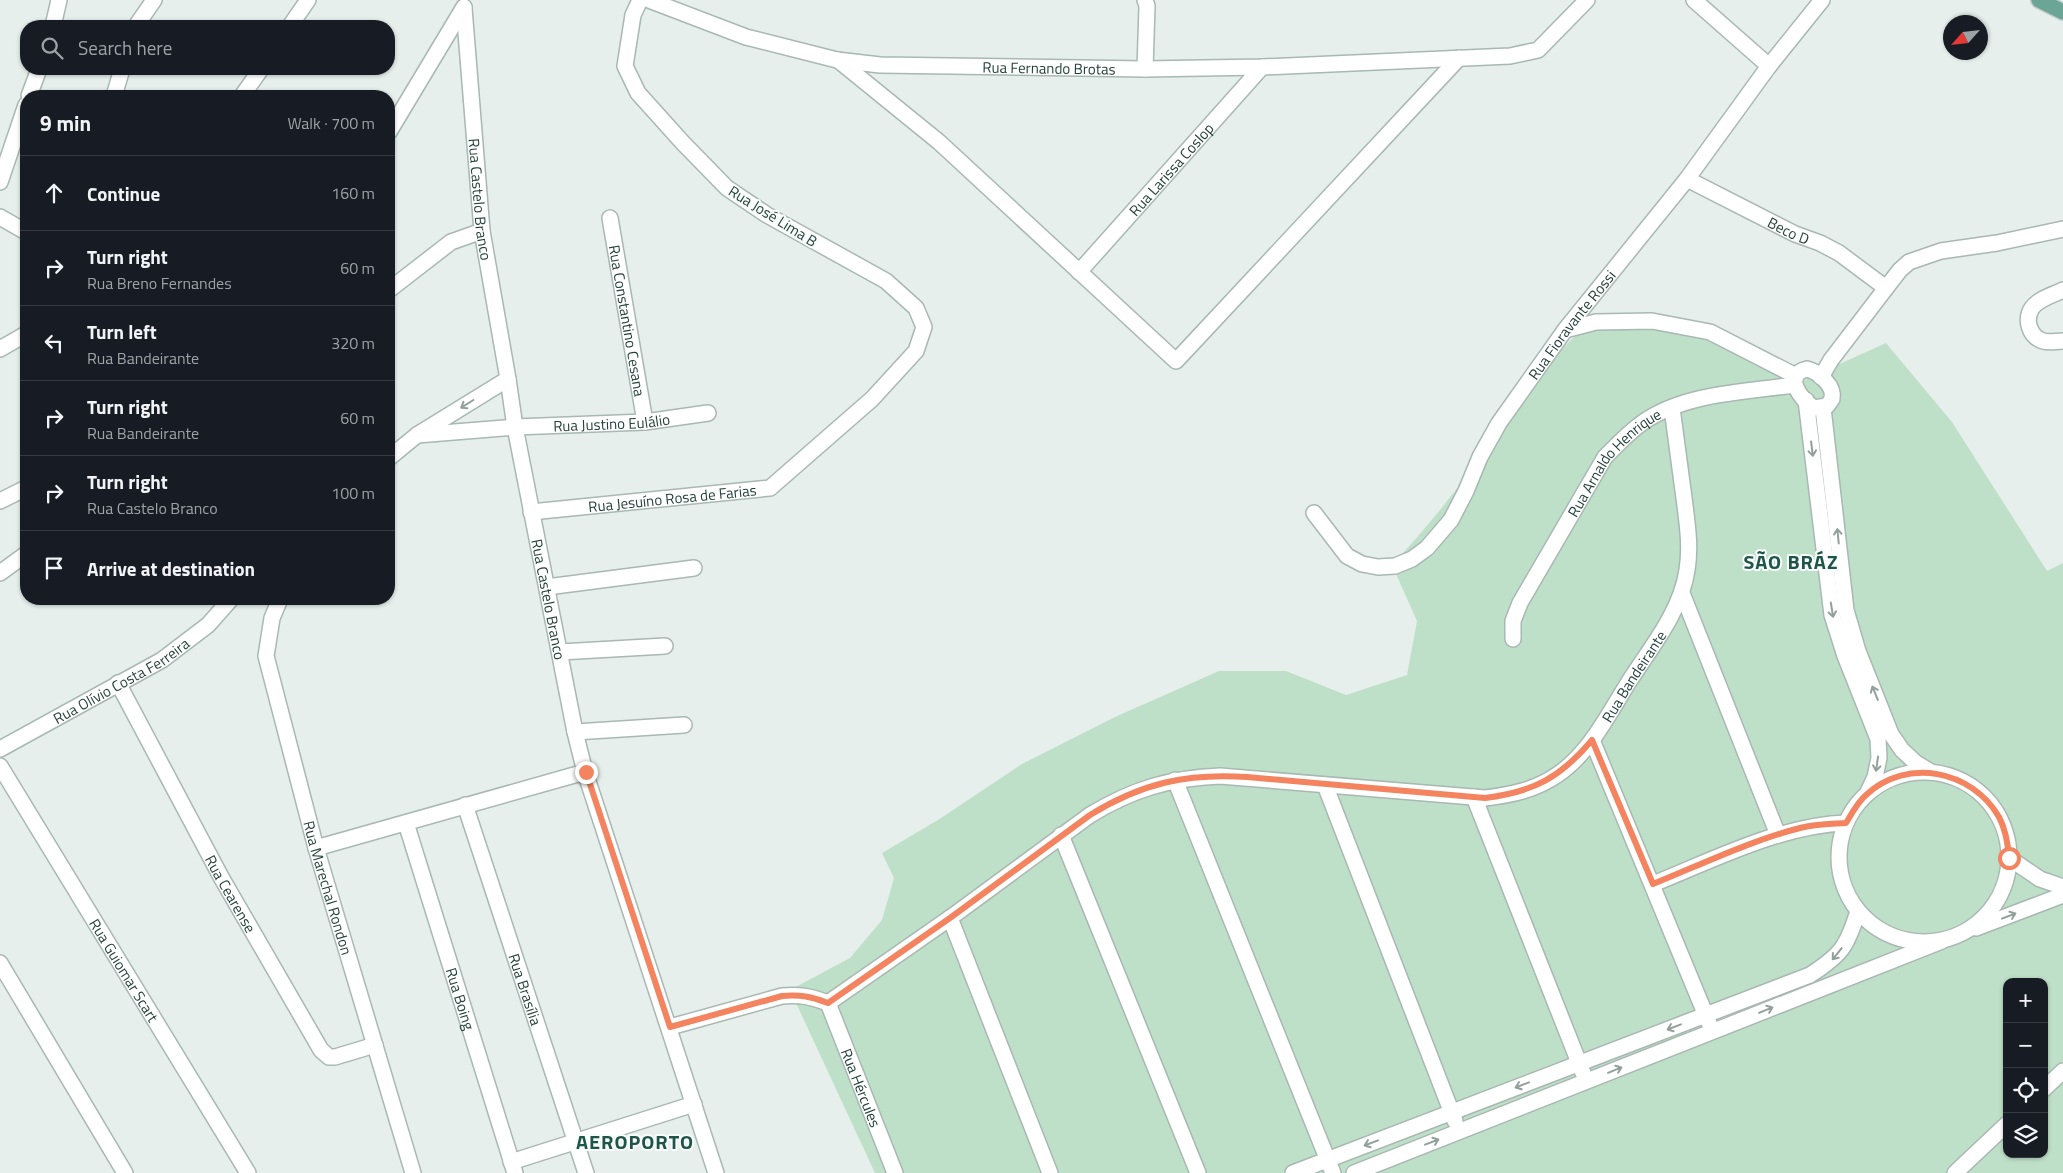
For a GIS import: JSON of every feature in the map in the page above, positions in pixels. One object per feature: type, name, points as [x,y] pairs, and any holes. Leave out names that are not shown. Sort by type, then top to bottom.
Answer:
[{"type":"main road","points":[[2039,0],[2063,12]]},
{"type":"street","points":[[54,20],[59,0]]},
{"type":"street","points":[[140,20],[154,0]]},
{"type":"street","points":[[294,20],[308,0]]},
{"type":"street","name":"Rua José Lima B","points":[[640,0],[633,15],[625,66],[638,93],[683,144],[727,188],[767,215],[886,281],[916,308],[924,327]]},
{"type":"street","name":"Rua Fernando Brotas","points":[[649,0],[746,37],[837,60],[880,65],[1145,69],[1262,67],[1510,56],[1538,50],[1587,0]]},
{"type":"street","points":[[1145,0],[1147,6],[1145,69]]},
{"type":"street","points":[[1694,0],[1769,66]]},
{"type":"street","name":"Rua Fioravante Rossi","points":[[1314,513],[1347,556],[1362,564],[1378,567],[1394,566],[1412,559],[1427,548],[1451,520],[1466,491],[1480,456],[1499,423],[1565,330],[1686,179],[1769,66],[1822,0]]},
{"type":"street","points":[[395,121],[462,3]]},
{"type":"street","name":"Rua Castelo Branco","points":[[462,3],[482,231],[515,427],[576,732],[586,772],[716,1173]]},
{"type":"street","points":[[837,60],[939,142],[1176,362],[1460,58]]},
{"type":"street","name":"Rua Larissa Coslop","points":[[1079,272],[1262,67]]},
{"type":"street","points":[[31,90],[37,75]]},
{"type":"street","points":[[116,90],[120,75]]},
{"type":"street","points":[[246,90],[257,75]]},
{"type":"street","points":[[0,182],[20,123]]},
{"type":"street","name":"Beco D","points":[[1686,179],[1795,234],[1820,243],[1839,253],[1886,288]]},
{"type":"street","points":[[0,217],[20,229]]},
{"type":"street","name":"Rua Constantino Cesana","points":[[610,218],[645,422]]},
{"type":"street","points":[[1821,377],[1831,360],[1900,270],[1920,257],[1941,251],[1997,243],[2063,230]]},
{"type":"street","points":[[395,285],[451,242],[482,231]]},
{"type":"street","points":[[2063,290],[2037,303],[2032,309],[2028,323],[2030,331],[2042,341],[2063,341]]},
{"type":"street","points":[[1565,330],[1596,322],[1652,322],[1710,332],[1795,380],[1806,400],[1814,408],[1823,408],[1830,403],[1833,394],[1831,386],[1815,372],[1807,369],[1798,372],[1795,380]]},
{"type":"street","name":"Rua Jesuíno Rosa de Farias","points":[[531,512],[770,488],[872,399],[916,351],[924,327]]},
{"type":"street","points":[[0,349],[20,337]]},
{"type":"street","points":[[395,453],[417,435],[508,378]]},
{"type":"street","name":"Rua Arnaldo Henrique","points":[[1513,639],[1513,620],[1520,603],[1605,456],[1623,438],[1644,422],[1672,408],[1712,397],[1795,380]]},
{"type":"street","points":[[1806,400],[1832,615],[1840,642],[1878,739],[1875,777],[1867,794]]},
{"type":"street","name":"Rua Bandeirante","points":[[828,1003],[950,918],[1061,835],[1113,800],[1139,790],[1175,780],[1220,776],[1485,798],[1510,795],[1534,787],[1557,775],[1576,759],[1592,740],[1670,618],[1682,593],[1688,569],[1689,540],[1672,408]]},
{"type":"street","points":[[1823,408],[1846,610],[1852,631],[1891,734],[1902,750],[1916,763],[1932,772]]},
{"type":"street","name":"Rua Justino Eulálio","points":[[515,427],[645,422],[708,413]]},
{"type":"street","points":[[417,435],[515,427]]},
{"type":"street","points":[[0,501],[20,491]]},
{"type":"street","points":[[0,573],[20,558]]},
{"type":"street","points":[[547,587],[694,568]]},
{"type":"street","points":[[1682,593],[1778,835]]},
{"type":"street","name":"Rua Olívio Costa Ferreira","points":[[0,750],[162,660],[208,625],[226,605]]},
{"type":"street","name":"Rua Marechal Rondon","points":[[277,605],[272,618],[266,656],[316,848],[413,1173]]},
{"type":"street","points":[[560,652],[665,646]]},
{"type":"street","name":"Rua Cearense","points":[[118,683],[221,877],[321,1050],[329,1057],[335,1057],[375,1045]]},
{"type":"street","points":[[576,732],[684,725]]},
{"type":"street","points":[[1592,740],[1653,884],[1712,1032]]},
{"type":"street","name":"Rua Guiomar Scart","points":[[0,766],[248,1173]]},
{"type":"street","points":[[316,848],[586,772]]},
{"type":"street","points":[[1942,941],[1918,943],[1896,938],[1875,927],[1858,911],[1846,891],[1840,869],[1840,846],[1846,823],[1855,808],[1867,794],[1897,776],[1915,772],[1932,772],[1953,777],[1972,787],[1987,800],[2002,824],[2007,837],[2009,858],[2006,881],[1997,902],[1982,920],[1963,933]]},
{"type":"street","points":[[1175,780],[1330,1166]]},
{"type":"street","points":[[1325,784],[1459,1131]]},
{"type":"street","points":[[1474,798],[1586,1082]]},
{"type":"street","name":"Rua Brasília","points":[[465,806],[586,1173]]},
{"type":"street","name":"Rua Boing","points":[[406,823],[513,1168]]},
{"type":"street","points":[[1653,884],[1802,827],[1846,823]]},
{"type":"street","points":[[1061,835],[1198,1173]]},
{"type":"street","points":[[2009,858],[2040,879],[2063,887]]},
{"type":"street","points":[[1354,1173],[2063,895]]},
{"type":"street","points":[[1293,1173],[1330,1166],[1452,1112],[1810,975],[1833,960],[1850,938],[1858,911]]},
{"type":"street","points":[[950,918],[1050,1173]]},
{"type":"street","points":[[0,963],[125,1173]]},
{"type":"street","points":[[670,1027],[782,996],[797,994],[828,1003]]},
{"type":"street","name":"Rua Hércules","points":[[828,1003],[895,1173]]},
{"type":"street","points":[[2048,1085],[2063,1071]]},
{"type":"street","points":[[513,1168],[576,1142],[694,1104]]},
{"type":"street","points":[[1955,1173],[2003,1128]]},
{"type":"street","points":[[105,1142],[111,1173]]},
{"type":"green space","points":[[1599,324],[1691,328],[1804,380],[1886,343],[1952,422],[2047,571],[2063,563],[2063,1173],[875,1173],[790,990],[850,958],[882,920],[894,878],[882,853],[938,820],[1022,764],[1115,717],[1219,671],[1286,671],[1346,695],[1407,675],[1417,621],[1392,565],[1458,488],[1559,352],[1575,336]]},
{"type":"district","name":"SÃO BRÁZ","points":[[1791,561]]},
{"type":"district","name":"AEROPORTO","points":[[635,1141]]},
{"type":"route","points":[[586,772],[670,1027],[782,996],[797,994],[828,1003],[950,918],[1061,835],[1113,800],[1165,781],[1192,777],[1247,777],[1485,798],[1510,795],[1534,787],[1557,775],[1576,759],[1592,740],[1653,884],[1802,827],[1846,823],[1855,808],[1867,794],[1881,784],[1897,776],[1915,772],[1932,772],[1953,777],[1972,787],[1987,800],[1999,818],[2007,837],[2009,858]]}]
